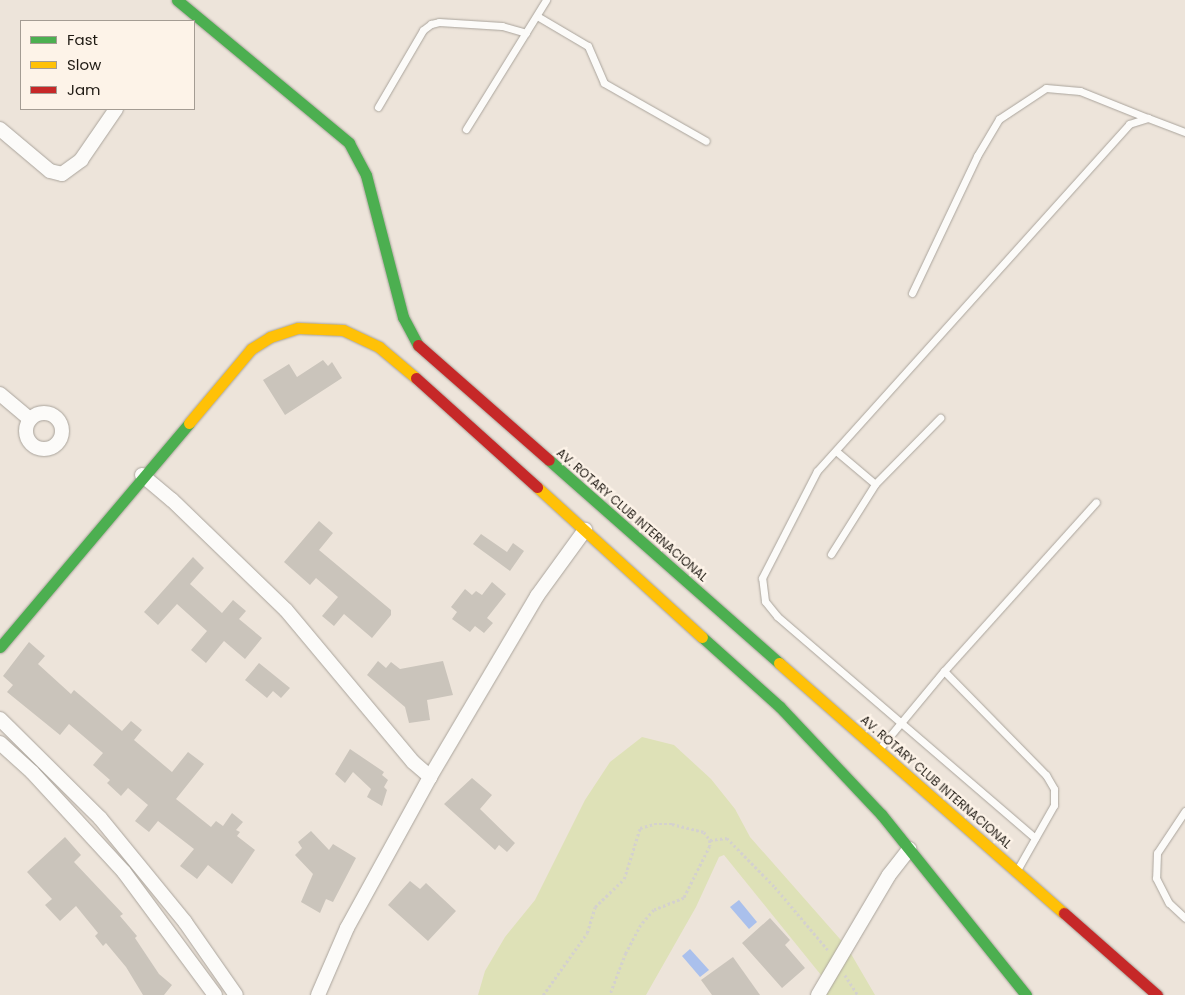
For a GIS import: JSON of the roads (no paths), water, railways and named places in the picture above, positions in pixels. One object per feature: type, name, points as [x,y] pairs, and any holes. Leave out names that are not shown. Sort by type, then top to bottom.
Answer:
[{"type":"street","name":"AV. ROTARY CLUB INTERNACIONAL","points":[[177,0],[194,20]]},
{"type":"street","name":"AV. ROTARY CLUB INTERNACIONAL","points":[[196,22],[349,143],[366,175],[403,317],[418,345],[1157,995]]},
{"type":"street","points":[[0,129],[50,171],[62,174],[81,160],[115,110]]},
{"type":"street","points":[[0,647],[251,348],[270,337],[290,330],[328,327],[360,336],[391,356],[780,707],[859,789],[910,849],[1026,995]]},
{"type":"street","points":[[0,394],[30,419]]},
{"type":"street","points":[[142,476],[172,500],[286,610],[413,762],[430,777]]},
{"type":"street","points":[[318,995],[347,928],[430,777],[537,596],[585,530]]},
{"type":"street","points":[[0,719],[100,818],[185,922],[236,995]]},
{"type":"street","points":[[0,743],[32,772],[124,872],[215,995]]},
{"type":"street","points":[[818,995],[889,875],[910,849]]},
{"type":"lane","points":[[466,129],[546,0]]},
{"type":"lane","points":[[537,16],[588,46],[604,82],[706,142]]},
{"type":"lane","points":[[378,107],[423,30],[431,24],[439,22],[502,26],[526,33]]},
{"type":"lane","points":[[912,293],[977,156],[999,119],[1046,88],[1080,90],[1185,132]]},
{"type":"lane","points":[[1035,838],[777,616],[765,600],[762,578],[770,558],[817,471],[1129,124],[1148,118]]},
{"type":"lane","points":[[831,554],[874,484],[940,418]]},
{"type":"lane","points":[[836,451],[874,484]]},
{"type":"lane","points":[[879,750],[900,721],[1096,502]]},
{"type":"lane","points":[[944,671],[1050,782],[1054,789],[1054,805],[1017,871]]},
{"type":"lane","points":[[1185,812],[1157,852],[1156,878],[1169,902],[1185,918]]},
{"type":"water","points":[[739,900],[757,922],[749,929],[730,907]]},
{"type":"water","points":[[690,949],[709,970],[700,977],[682,956]]}]
